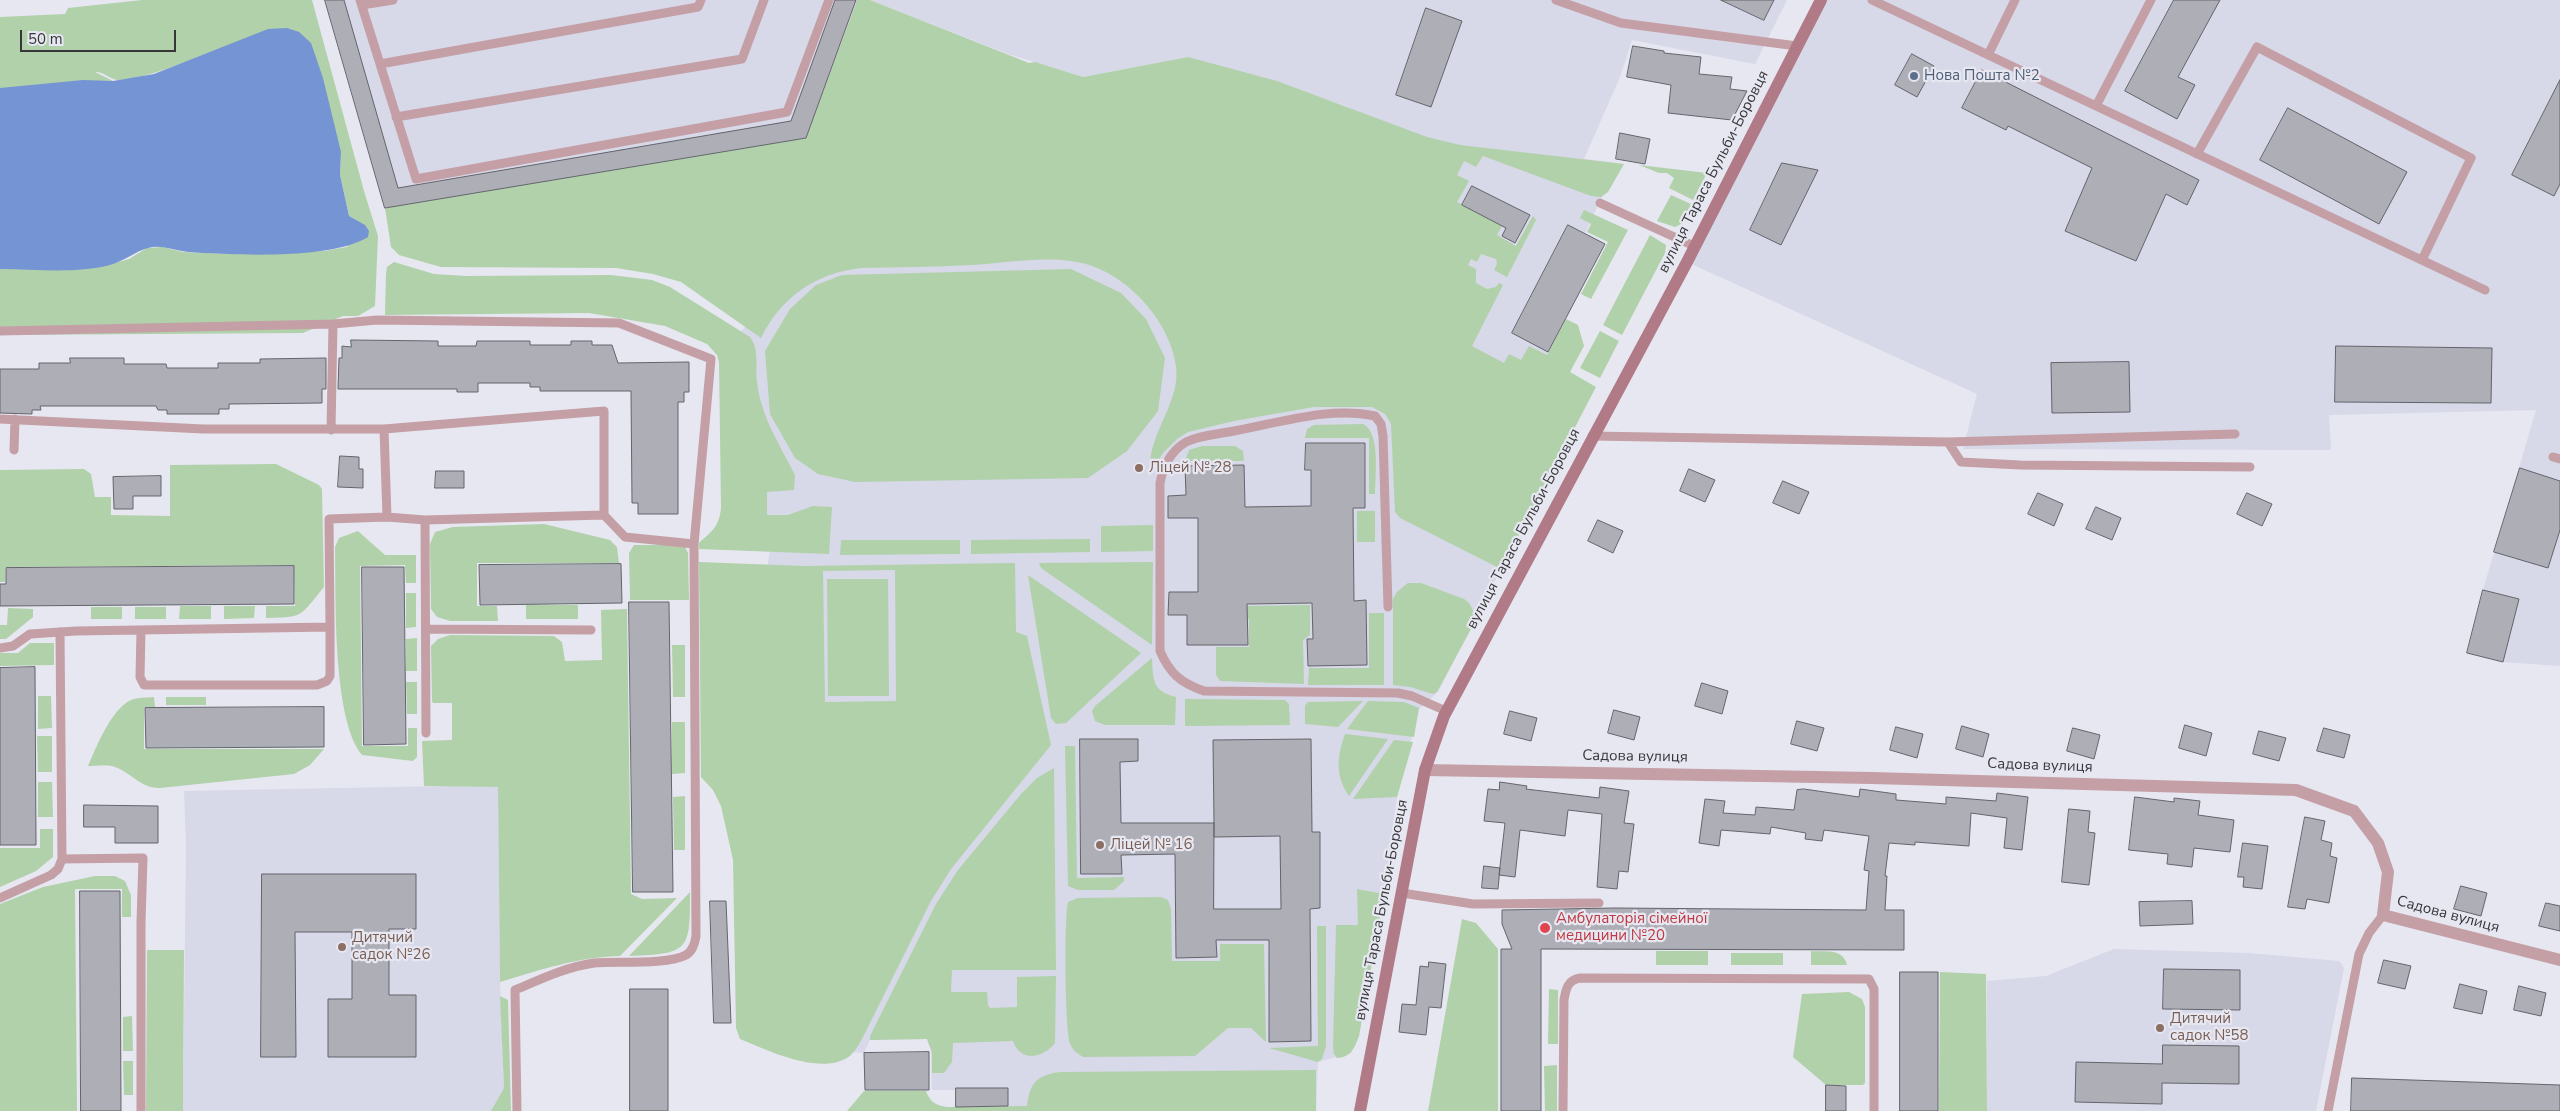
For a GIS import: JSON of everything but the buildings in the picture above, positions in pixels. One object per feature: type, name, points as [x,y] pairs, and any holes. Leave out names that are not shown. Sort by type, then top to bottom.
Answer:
[{"type":"street","name":"вулиця Тараса Бульби-Боровця","points":[[1360,1111],[1425,770],[1446,711],[1694,246],[1821,0]]},
{"type":"street","name":"Садова вулиця","points":[[1425,770],[1872,778],[2296,790],[2354,810],[2378,843],[2388,872],[2383,915],[2560,960]]},
{"type":"lane","points":[[393,0],[361,3],[416,179],[787,112],[828,0]]},
{"type":"lane","points":[[380,64],[698,7],[700,0]]},
{"type":"lane","points":[[396,117],[742,59],[764,0]]},
{"type":"lane","points":[[1556,0],[1621,24],[1797,46]]},
{"type":"lane","points":[[1872,0],[2485,290]]},
{"type":"lane","points":[[1988,55],[2015,0]]},
{"type":"lane","points":[[2096,106],[2151,0]]},
{"type":"lane","points":[[2197,154],[2257,47],[2471,158],[2422,260]]},
{"type":"lane","points":[[1600,203],[1694,246]]},
{"type":"lane","points":[[0,331],[332,324],[377,320],[619,323],[711,359],[694,544],[694,944],[685,955],[676,958],[594,964],[570,968],[515,990],[517,1111]]},
{"type":"lane","points":[[331,430],[332,324]]},
{"type":"lane","points":[[0,420],[14,419],[203,429],[384,430],[604,411],[604,515],[625,537],[694,544]]},
{"type":"lane","points":[[1388,607],[1383,436],[1381,424],[1375,416],[1364,414],[1323,415],[1197,438],[1186,442],[1170,458],[1162,472],[1160,483],[1160,651],[1173,675],[1189,686],[1204,690],[1404,694],[1446,711]]},
{"type":"lane","points":[[14,419],[14,450]]},
{"type":"lane","points":[[384,430],[387,517]]},
{"type":"lane","points":[[1592,436],[1948,442],[2235,434]]},
{"type":"lane","points":[[1948,442],[1960,462],[2020,465],[2250,467]]},
{"type":"lane","points":[[141,630],[140,678],[144,685],[317,685],[327,681],[330,676],[329,519],[387,517],[425,520],[604,515]]},
{"type":"lane","points":[[425,520],[426,733]]},
{"type":"lane","points":[[0,648],[13,646],[30,634],[60,632],[330,627]]},
{"type":"lane","points":[[426,630],[591,630]]},
{"type":"lane","points":[[0,898],[50,875],[58,869],[62,860],[60,632]]},
{"type":"lane","points":[[62,860],[143,858],[140,922],[141,1111]]},
{"type":"lane","points":[[1402,893],[1473,904],[1599,903]]},
{"type":"lane","points":[[2328,1111],[2359,954],[2369,933],[2383,915]]},
{"type":"lane","points":[[1564,1111],[1564,1000],[1568,984],[1573,979],[1580,978],[1870,979],[1874,989],[1874,1111]]},
{"type":"shaded area","points":[[325,0],[856,0],[806,138],[385,208]]},
{"type":"shaded area","points":[[870,0],[1787,0],[1755,64],[1632,40],[1620,77],[1584,159],[1618,163],[1585,233],[1605,243],[1533,381],[1501,569],[1438,692],[1419,709],[1397,797],[1384,894],[1359,1036],[1351,1053],[1318,1062],[1316,1111],[1006,1110],[1006,1090],[932,1090],[931,1052],[927,1039],[870,1040],[864,1053],[794,1047],[756,665],[770,547],[719,359],[783,280],[1349,107],[1188,57],[1083,77],[1008,54]]},
{"type":"shaded area","points":[[1821,0],[2560,0],[2560,666],[2503,662],[2467,653],[2483,590],[2536,410],[2329,415],[2331,450],[1963,449],[1977,394],[1687,262]]},
{"type":"shaded area","name":"Дитячий садок №26","points":[[446,786],[498,787],[500,982],[504,1088],[491,1111],[183,1111],[186,846],[184,791]]},
{"type":"shaded area","name":"Дитячий садок №58","points":[[2114,949],[2248,953],[2339,961],[2344,968],[2316,1111],[1987,1111],[1987,981],[2046,976]]},
{"type":"green space","points":[[142,0],[312,0],[378,236],[375,306],[358,316],[343,316],[303,333],[0,335],[0,269],[95,268],[129,259],[147,248],[162,247],[183,252],[231,254],[324,251],[347,247],[365,226],[349,216],[340,175],[341,152],[208,53],[165,70],[120,80],[95,72],[113,81],[0,111],[0,17],[65,14],[68,8]]},
{"type":"green space","points":[[857,0],[870,0],[1029,63],[1035,62],[1083,77],[1188,57],[1277,81],[1427,137],[1460,145],[1624,164],[1608,192],[1601,197],[1591,196],[1483,156],[1476,167],[1464,161],[1457,175],[1469,181],[1457,202],[1502,226],[1497,235],[1516,246],[1533,216],[1536,220],[1507,277],[1494,270],[1497,264],[1496,259],[1481,254],[1477,262],[1471,259],[1468,265],[1476,269],[1476,283],[1487,289],[1496,287],[1499,283],[1503,285],[1472,346],[1504,363],[1509,354],[1521,360],[1529,346],[1547,355],[1566,319],[1578,325],[1584,346],[1570,372],[1596,387],[1501,569],[1400,518],[1395,512],[1391,424],[1385,414],[1372,407],[1314,407],[1234,421],[1188,432],[1177,439],[1163,453],[1155,466],[1150,468],[1154,442],[1174,392],[1176,366],[1172,350],[1166,334],[1157,319],[1135,292],[1121,281],[1092,266],[1078,262],[1048,259],[957,266],[861,268],[845,271],[829,275],[815,282],[790,299],[769,323],[761,338],[681,282],[653,274],[616,268],[441,267],[399,255],[391,247],[385,208],[806,138]]},
{"type":"green space","points":[[1639,165],[1707,173],[1693,200],[1669,188],[1674,178],[1667,173],[1659,173]]},
{"type":"green space","points":[[1671,195],[1691,204],[1681,224],[1675,227],[1657,221]]},
{"type":"green space","points":[[1584,210],[1628,230],[1591,299],[1581,294],[1608,242],[1587,232],[1591,224],[1580,218]]},
{"type":"green space","points":[[1650,235],[1666,245],[1665,253],[1622,335],[1603,325]]},
{"type":"green space","points":[[394,262],[434,274],[466,276],[611,275],[652,280],[670,287],[750,337],[756,353],[759,395],[767,419],[795,475],[794,490],[767,492],[767,515],[788,515],[813,506],[832,507],[829,554],[699,549],[699,543],[717,524],[721,508],[719,362],[717,355],[707,344],[665,326],[589,313],[385,315],[387,267]]},
{"type":"green space","points":[[1071,269],[1121,293],[1146,319],[1165,358],[1158,411],[1127,451],[1088,478],[855,482],[818,474],[795,458],[770,414],[765,351],[790,309],[816,285],[842,275]]},
{"type":"green space","points":[[1600,331],[1619,341],[1600,378],[1580,368]]},
{"type":"green space","points":[[1363,424],[1369,429],[1375,445],[1375,494],[1369,494],[1369,438],[1305,438],[1307,429],[1314,425]]},
{"type":"green space","points":[[1202,446],[1235,446],[1243,451],[1244,461],[1185,461],[1189,450]]},
{"type":"green space","points":[[276,464],[319,485],[322,489],[324,587],[305,610],[295,616],[266,618],[266,606],[295,606],[294,565],[5,567],[5,582],[0,582],[0,470],[84,469],[91,474],[95,497],[111,497],[111,515],[170,516],[170,465]]},
{"type":"green space","points":[[1357,511],[1375,511],[1375,542],[1357,542]]},
{"type":"green space","points":[[544,524],[610,540],[617,547],[619,563],[477,563],[477,606],[497,606],[498,621],[450,621],[437,617],[431,609],[430,544],[435,532],[453,527]]},
{"type":"green space","points":[[1153,525],[1153,551],[1101,552],[1101,526]]},
{"type":"green space","points":[[358,531],[385,555],[416,555],[416,583],[406,583],[405,565],[360,566],[362,746],[408,746],[408,728],[417,728],[417,757],[413,761],[362,755],[352,738],[345,714],[336,624],[335,547],[339,538]]},
{"type":"green space","points":[[1090,539],[1090,552],[971,554],[971,540]]},
{"type":"green space","points":[[841,540],[960,540],[960,554],[840,555]]},
{"type":"green space","points":[[634,545],[679,545],[685,547],[688,553],[689,600],[630,600],[629,553]]},
{"type":"green space","points":[[699,562],[803,566],[1015,563],[1016,632],[1027,636],[1051,745],[951,869],[931,901],[862,1039],[851,1055],[840,1061],[826,1064],[796,1060],[740,1039],[736,1028],[733,860],[721,806],[713,790],[701,777]],"holes":[[[895,570],[896,701],[825,702],[823,571]]]},
{"type":"green space","points":[[1153,562],[1152,645],[1041,568],[1039,563]]},
{"type":"green space","points":[[1028,575],[1141,653],[1066,723],[1056,724],[1051,718]]},
{"type":"green space","points":[[827,579],[888,579],[889,696],[828,696]]},
{"type":"green space","points":[[1408,583],[1421,583],[1464,599],[1469,603],[1477,618],[1437,692],[1433,694],[1410,687],[1393,685],[1393,599],[1397,592]]},
{"type":"green space","points":[[406,593],[416,593],[416,627],[406,628]]},
{"type":"green space","points":[[526,605],[578,605],[578,619],[526,619]]},
{"type":"green space","points":[[1310,605],[1310,635],[1303,640],[1304,684],[1220,681],[1216,675],[1216,647],[1249,647],[1249,619],[1243,619],[1243,606]]},
{"type":"green space","points":[[180,606],[211,606],[211,619],[179,619]]},
{"type":"green space","points":[[224,606],[255,606],[254,618],[224,619]]},
{"type":"green space","points":[[91,607],[122,607],[122,619],[91,619]]},
{"type":"green space","points":[[135,607],[166,607],[166,619],[135,619]]},
{"type":"green space","points":[[8,608],[33,609],[33,617],[6,639],[0,639],[0,625],[7,625]]},
{"type":"green space","points":[[627,609],[631,894],[642,899],[677,898],[620,956],[574,962],[500,982],[498,787],[424,786],[422,741],[452,740],[452,703],[433,703],[432,701],[431,646],[438,639],[450,635],[554,636],[562,642],[565,661],[602,660],[601,610]]},
{"type":"green space","points":[[1369,613],[1384,613],[1384,685],[1308,685],[1309,668],[1369,668]]},
{"type":"green space","points":[[417,638],[417,671],[406,671],[406,639]]},
{"type":"green space","points":[[30,643],[54,643],[54,665],[0,666],[0,653],[18,653]]},
{"type":"green space","points":[[672,645],[685,645],[685,697],[673,697]]},
{"type":"green space","points":[[1152,658],[1155,684],[1168,695],[1176,697],[1175,725],[1105,725],[1095,721],[1092,711],[1095,706]]},
{"type":"green space","points":[[406,682],[417,682],[417,714],[407,714]]},
{"type":"green space","points":[[38,696],[51,696],[52,728],[38,729]]},
{"type":"green space","points":[[154,697],[155,707],[144,707],[144,749],[324,749],[310,765],[294,774],[160,788],[147,786],[112,766],[88,766],[105,730],[117,712],[131,700]]},
{"type":"green space","points":[[166,697],[206,697],[206,705],[166,705]]},
{"type":"green space","points":[[1185,699],[1285,700],[1289,704],[1290,725],[1185,726]]},
{"type":"green space","points":[[1363,701],[1338,727],[1305,724],[1305,706],[1308,702]]},
{"type":"green space","points":[[1368,701],[1404,702],[1419,708],[1414,737],[1347,729]]},
{"type":"green space","points":[[672,722],[685,722],[685,773],[672,774]]},
{"type":"green space","points":[[1345,734],[1388,739],[1349,796],[1339,773],[1340,750]]},
{"type":"green space","points":[[37,736],[52,736],[52,772],[38,772]]},
{"type":"green space","points":[[1394,740],[1413,742],[1397,797],[1353,799]]},
{"type":"green space","points":[[1065,746],[1075,746],[1077,878],[1124,877],[1124,881],[1114,890],[1078,890],[1068,886]]},
{"type":"green space","points":[[1054,768],[1056,970],[952,970],[951,992],[987,992],[990,1008],[1017,1007],[1017,977],[1056,976],[1055,1043],[1044,1052],[1032,1056],[1021,1052],[1016,1048],[1013,1041],[953,1043],[952,1062],[944,1073],[932,1073],[932,1052],[927,1039],[870,1040],[870,1036],[936,904],[958,870],[1021,794],[1037,778]]},
{"type":"green space","points":[[38,782],[52,782],[53,817],[38,817]]},
{"type":"green space","points":[[685,796],[685,850],[674,850],[673,797]]},
{"type":"green space","points":[[40,829],[53,829],[53,857],[36,871],[0,887],[0,848],[40,848]]},
{"type":"green space","points":[[95,876],[115,876],[125,881],[131,895],[131,917],[122,917],[122,889],[75,889],[77,1111],[0,1111],[0,904],[43,887]]},
{"type":"green space","points":[[1357,889],[1384,894],[1359,1036],[1349,1054],[1337,1058],[1334,1054],[1333,1046],[1336,925],[1358,925]]},
{"type":"green space","points":[[690,892],[689,926],[687,937],[682,945],[675,950],[664,953],[629,956]]},
{"type":"green space","points":[[1161,897],[1168,900],[1171,909],[1172,961],[1220,961],[1220,944],[1264,944],[1266,1042],[1251,1028],[1228,1028],[1195,1056],[1083,1057],[1072,1048],[1068,1034],[1066,996],[1068,902],[1078,898]]},
{"type":"green space","points":[[1462,919],[1476,923],[1498,949],[1498,1111],[1428,1111]]},
{"type":"green space","points":[[1317,926],[1326,926],[1326,1046],[1322,1059],[1318,1062],[1269,1048],[1318,1046]]},
{"type":"green space","points":[[147,950],[184,950],[183,1111],[146,1111]]},
{"type":"green space","points":[[1656,951],[1708,951],[1708,965],[1656,965]]},
{"type":"green space","points":[[1811,951],[1838,953],[1847,965],[1811,965]]},
{"type":"green space","points":[[1731,953],[1783,953],[1783,965],[1731,965]]},
{"type":"green space","points":[[1940,972],[1986,974],[1987,1111],[1939,1111]]},
{"type":"green space","points":[[1549,989],[1558,990],[1558,1044],[1548,1044]]},
{"type":"green space","points":[[1849,992],[1862,999],[1865,1007],[1865,1083],[1863,1085],[1826,1085],[1793,1057],[1802,994]]},
{"type":"green space","points":[[500,996],[508,1000],[511,1111],[491,1111],[504,1088]]},
{"type":"green space","points":[[132,1016],[133,1051],[123,1051],[123,1017]]},
{"type":"green space","points":[[123,1061],[133,1061],[133,1095],[124,1095]]},
{"type":"green space","points":[[1557,1065],[1557,1111],[1545,1111],[1544,1066]]},
{"type":"green space","points":[[1316,1070],[1316,1111],[847,1111],[864,1091],[926,1091],[929,1098],[934,1102],[947,1107],[1027,1106],[1030,1091],[1036,1081],[1046,1075],[1061,1072]]},
{"type":"water","points":[[287,28],[299,32],[311,43],[323,78],[341,152],[340,175],[349,216],[365,225],[369,231],[368,237],[352,244],[307,253],[256,255],[189,252],[153,247],[139,251],[110,265],[97,268],[69,270],[0,269],[0,88],[83,80],[113,81],[154,74],[268,29]]},
{"type":"place","name":"Нова Пошта №2","points":[[1914,76]]},
{"type":"place","name":"Ліцей № 28","points":[[1139,468]]},
{"type":"place","name":"Ліцей № 16","points":[[1100,845]]},
{"type":"place","name":"Амбулаторія сімейної медицини №20","points":[[1545,928]]},
{"type":"place","name":"Дитячий садок №26","points":[[342,947]]},
{"type":"place","name":"Дитячий садок №58","points":[[2160,1028]]}]
